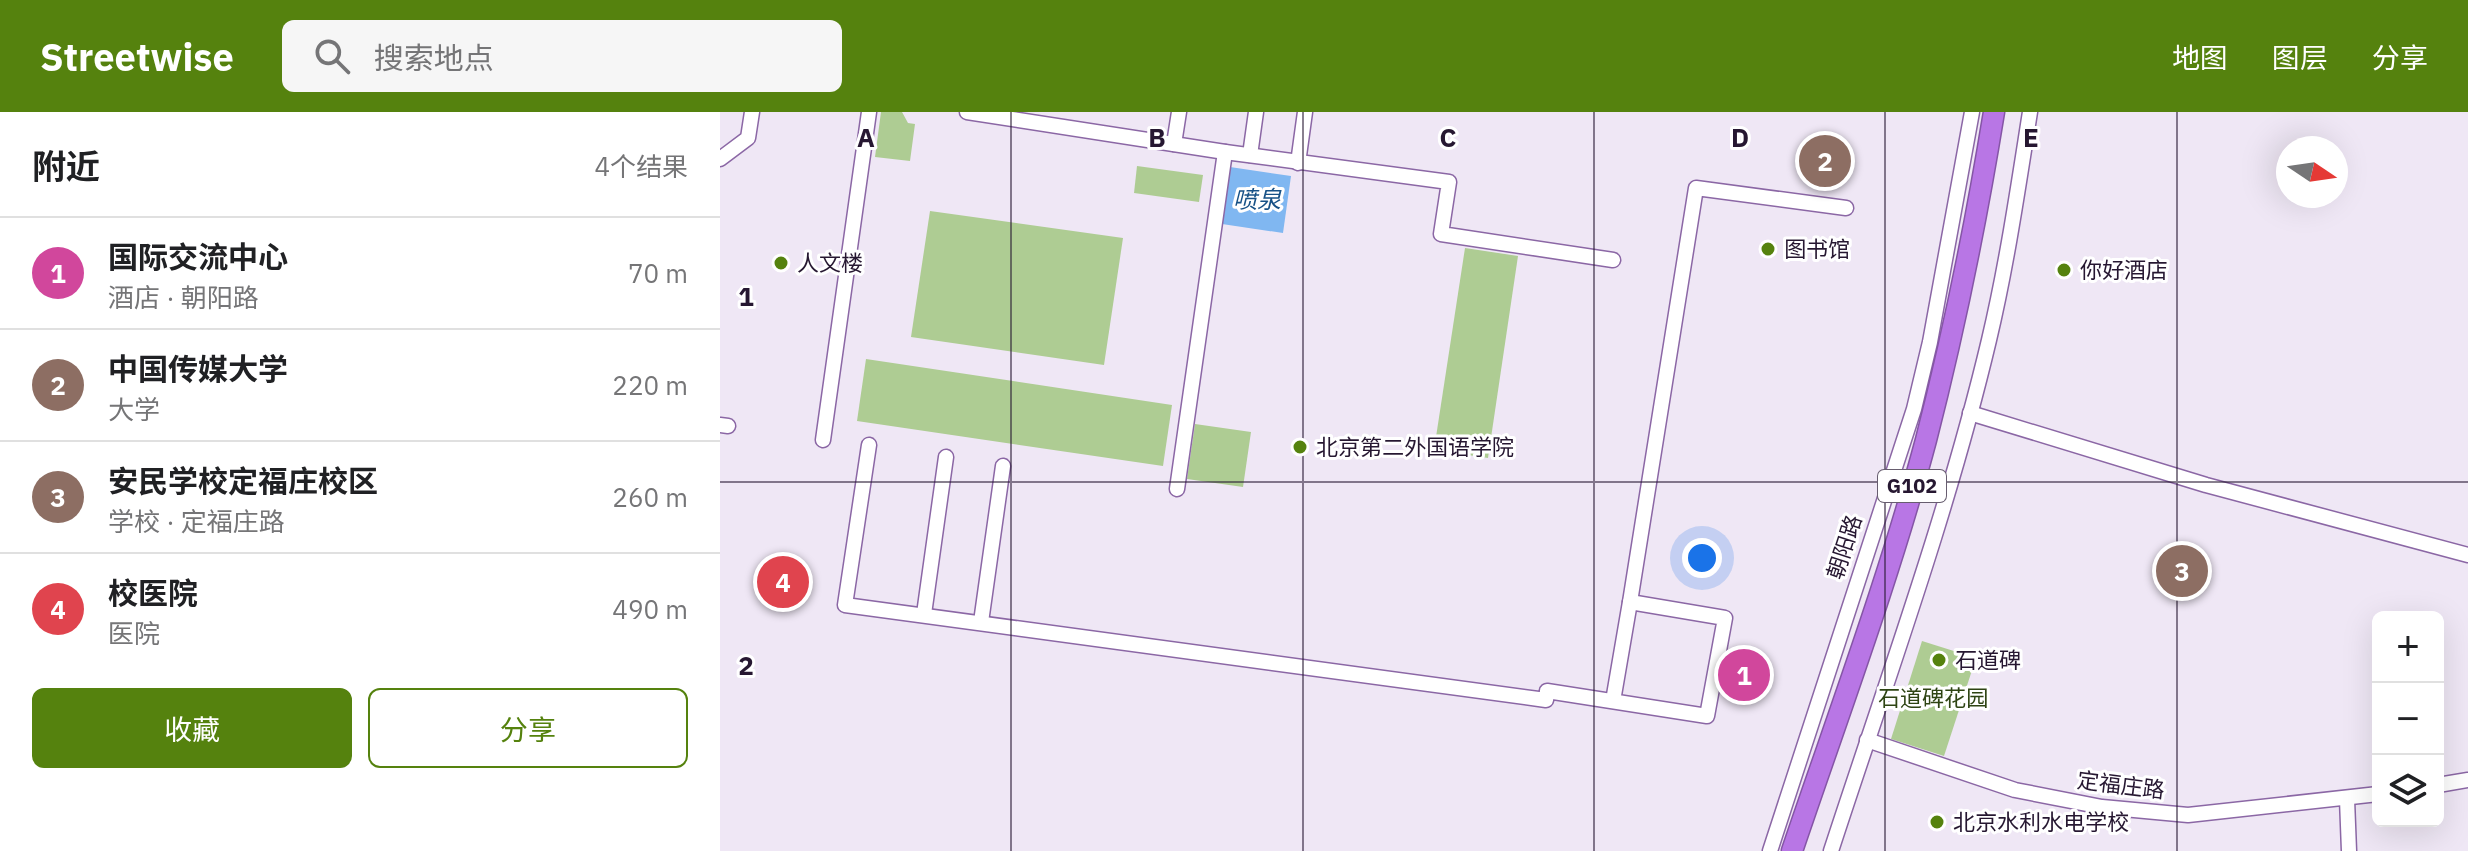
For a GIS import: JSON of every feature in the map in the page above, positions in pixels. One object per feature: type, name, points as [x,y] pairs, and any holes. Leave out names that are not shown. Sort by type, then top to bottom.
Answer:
[{"type":"highway","name":"G102","points":[[1792,851],[1925,443],[1957,316],[1994,112]]},
{"type":"highway","name":"G102","points":[[1806,851],[1938,446],[1970,319],[2007,112]]},
{"type":"street","points":[[720,159],[748,138],[752,112]]},
{"type":"street","points":[[823,440],[869,112]]},
{"type":"street","points":[[967,112],[1298,163],[1449,182],[1441,234],[1613,260]]},
{"type":"street","points":[[1174,144],[1179,112]]},
{"type":"street","points":[[1250,155],[1256,112]]},
{"type":"street","points":[[1298,163],[1305,112]]},
{"type":"street","name":"朝阳路","points":[[1770,851],[1914,409],[1930,342],[1972,112]]},
{"type":"street","points":[[1831,851],[1970,413],[2008,253],[2030,112]]},
{"type":"street","points":[[1177,489],[1225,152]]},
{"type":"street","points":[[1613,701],[1696,188],[1846,208]]},
{"type":"street","points":[[1970,413],[2206,485],[2468,555]]},
{"type":"street","points":[[869,445],[845,605],[1546,700],[1547,691],[1707,716],[1725,618],[1630,602]]},
{"type":"street","points":[[924,614],[946,457]]},
{"type":"street","points":[[981,622],[1003,466]]},
{"type":"street","name":"定福庄路","points":[[1867,740],[2015,790],[2102,807],[2188,815],[2372,795]]},
{"type":"street","points":[[2444,784],[2468,780]]},
{"type":"street","points":[[2347,799],[2349,851]]},
{"type":"green space","points":[[881,112],[902,112],[908,123],[915,124],[910,161],[875,157]]},
{"type":"green space","points":[[1137,166],[1203,175],[1199,202],[1134,193]]},
{"type":"green space","points":[[930,211],[1123,238],[1104,365],[911,337]]},
{"type":"green space","points":[[1465,248],[1518,256],[1488,458],[1434,450]]},
{"type":"green space","points":[[866,359],[1172,405],[1163,466],[857,421]]},
{"type":"green space","points":[[1195,424],[1251,432],[1243,487],[1187,479]]},
{"type":"green space","name":"石道碑花园","points":[[1922,641],[1976,658],[1944,756],[1891,739]]},
{"type":"water","name":"喷泉","points":[[1230,167],[1291,176],[1283,233],[1222,224]]},
{"type":"place","name":"中国传媒大学","points":[[1825,161]]},
{"type":"place","name":"图书馆","points":[[1768,249]]},
{"type":"place","name":"人文楼","points":[[781,263]]},
{"type":"place","name":"你好酒店","points":[[2064,270]]},
{"type":"place","name":"北京第二外国语学院","points":[[1300,447]]},
{"type":"place","name":"安民学校定福庄校区","points":[[2182,571]]},
{"type":"place","name":"校医院","points":[[783,582]]},
{"type":"place","name":"石道碑","points":[[1939,660]]},
{"type":"place","name":"国际交流中心","points":[[1744,675]]},
{"type":"place","name":"北京水利水电学校","points":[[1937,822]]}]
